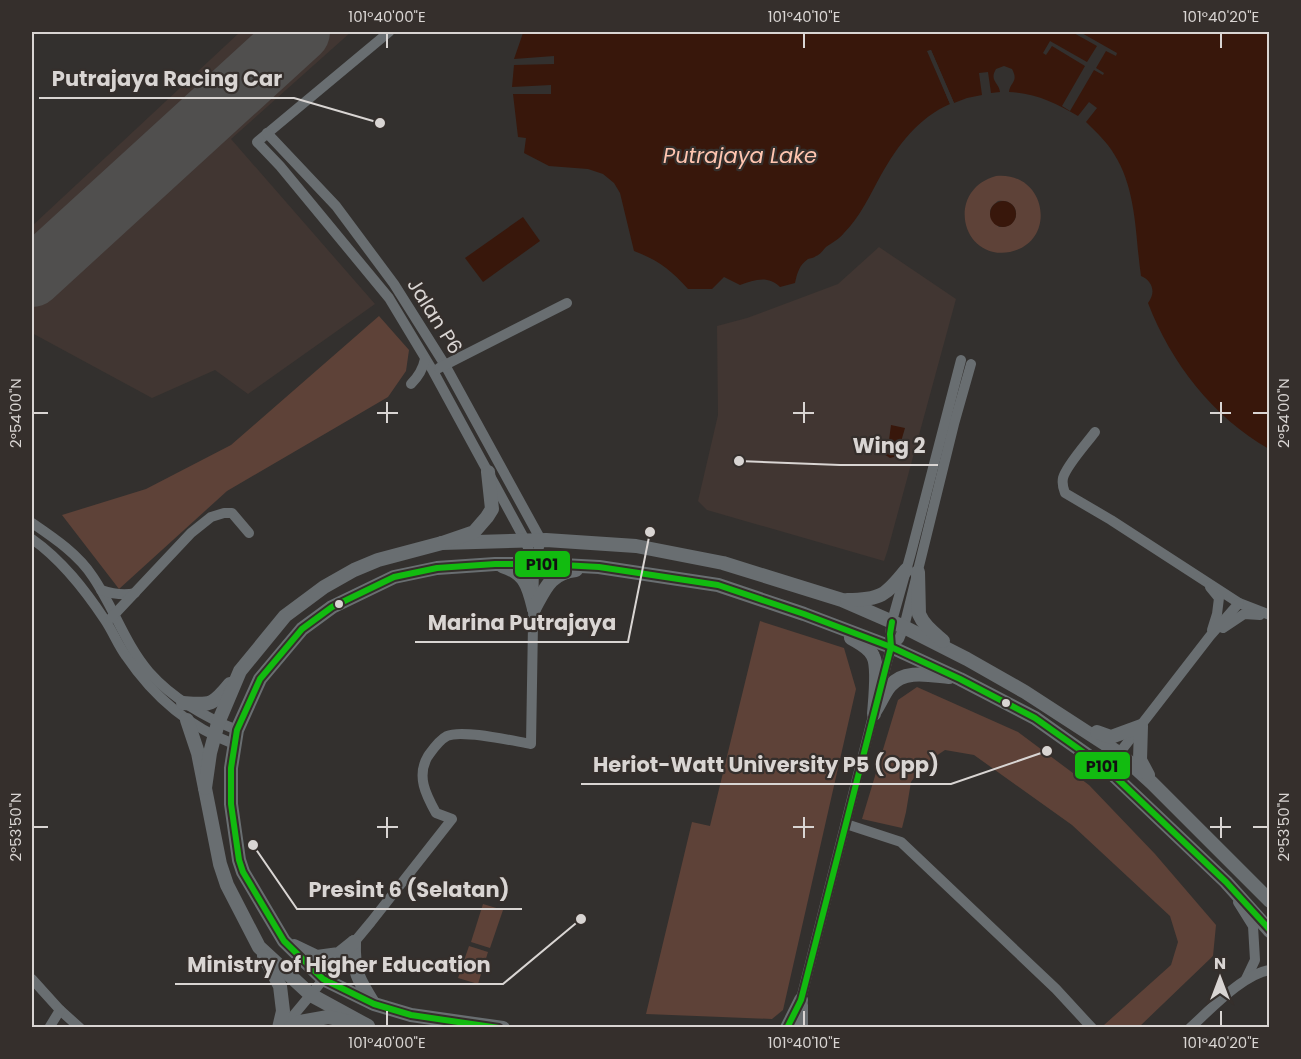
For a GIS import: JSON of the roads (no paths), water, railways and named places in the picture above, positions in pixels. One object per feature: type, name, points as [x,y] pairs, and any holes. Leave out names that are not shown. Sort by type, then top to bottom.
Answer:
[{"type":"street","points":[[267,133],[389,32]]},
{"type":"street","name":"Jalan P6","points":[[534,564],[525,540],[440,383],[389,298],[280,166],[257,142],[267,133],[336,206],[394,284],[445,365],[541,540]]},
{"type":"street","points":[[433,371],[567,303]]},
{"type":"street","points":[[425,359],[424,365],[411,384],[440,383]]},
{"type":"street","points":[[794,1028],[891,646],[890,634],[898,624],[954,424],[966,362]]},
{"type":"street","points":[[1095,432],[1063,477],[1065,493],[1239,603],[1269,615]]},
{"type":"street","points":[[183,703],[210,703],[218,699],[285,616],[324,587],[378,560],[474,532],[492,509],[488,472]]},
{"type":"street","points":[[111,618],[191,533],[211,517],[231,513],[249,533]]},
{"type":"street","points":[[32,523],[78,558],[93,577],[101,590],[125,655],[145,682],[187,720],[235,737]]},
{"type":"street","points":[[32,539],[67,569],[111,618],[150,673],[216,730]]},
{"type":"street","points":[[281,1028],[311,995],[452,819],[436,813],[428,798],[422,777],[426,760],[434,747],[448,736],[472,734],[531,744],[534,564],[541,540]]},
{"type":"street","points":[[442,543],[541,540],[636,546],[723,563],[842,600],[898,624],[1025,692],[1119,753],[1152,783],[1269,901]]},
{"type":"street","points":[[495,564],[509,568],[521,576],[528,586],[534,609]]},
{"type":"street","points":[[503,1028],[411,1015],[374,1004],[323,979],[284,941],[243,872],[239,860],[231,804],[231,768],[235,737],[260,679],[302,629],[332,607],[394,577],[437,568],[495,564],[599,567],[718,585],[891,646],[1035,718],[1107,770],[1226,882],[1269,932]]},
{"type":"street","points":[[534,609],[546,586],[557,575],[567,571],[599,567]]},
{"type":"street","points":[[842,600],[875,598],[886,593],[912,571]]},
{"type":"street","points":[[912,571],[921,619],[931,631],[967,659]]},
{"type":"street","points":[[1205,580],[1219,598],[1210,636]]},
{"type":"street","points":[[101,590],[115,594],[135,593]]},
{"type":"street","points":[[1107,770],[1210,636],[1239,603]]},
{"type":"street","points":[[804,614],[858,642],[874,657],[876,666],[874,714]]},
{"type":"street","points":[[1210,636],[1244,614],[1269,615]]},
{"type":"street","points":[[205,788],[216,730],[240,671]]},
{"type":"street","points":[[874,714],[890,686],[902,677],[915,674],[960,679]]},
{"type":"street","points":[[187,720],[194,740],[226,885],[280,986],[283,1011],[281,1028]]},
{"type":"street","points":[[1079,725],[1112,737],[1141,726]]},
{"type":"street","points":[[1141,726],[1140,760],[1152,783]]},
{"type":"street","points":[[846,824],[901,842],[1056,989],[1092,1028]]},
{"type":"street","points":[[1236,866],[1269,891]]},
{"type":"street","points":[[1226,882],[1253,927],[1255,960],[1246,979]]},
{"type":"street","points":[[284,941],[317,957],[339,954],[354,942]]},
{"type":"street","points":[[354,942],[353,960],[356,972],[374,1004]]},
{"type":"street","points":[[259,947],[311,995],[372,1027]]},
{"type":"street","points":[[1190,1028],[1246,979],[1269,970]]},
{"type":"street","points":[[32,979],[80,1028]]},
{"type":"street","points":[[787,1028],[801,1000]]},
{"type":"street","points":[[801,1000],[801,1028]]},
{"type":"street","points":[[49,1028],[60,1010]]},
{"type":"street","points":[[290,1028],[300,1022],[328,1017],[372,1027]]},
{"type":"water","name":"Putrajaya Lake","points":[[1269,32],[1269,449],[1249,436],[1212,405],[1169,347],[1148,303],[1152,295],[1151,284],[1141,276],[1134,213],[1127,182],[1111,150],[1086,122],[1097,108],[1089,102],[1078,116],[1028,94],[1009,92],[1015,77],[1012,69],[1004,66],[996,69],[994,73],[994,79],[1000,92],[991,93],[988,72],[979,73],[982,95],[954,103],[931,50],[928,51],[950,104],[928,117],[910,133],[888,164],[850,227],[819,255],[802,264],[795,283],[780,287],[771,281],[761,280],[740,285],[724,277],[712,289],[688,289],[664,266],[634,251],[620,193],[614,183],[603,174],[588,169],[549,166],[524,153],[526,138],[518,137],[513,94],[551,94],[551,85],[512,87],[514,65],[554,64],[554,56],[514,59],[523,33]]},
{"type":"water","points":[[1003,201],[1012,205],[1016,214],[1012,223],[1003,227],[994,223],[990,214],[994,205]]},
{"type":"water","points":[[523,217],[540,241],[483,282],[465,258]]},
{"type":"water","points":[[891,425],[905,428],[898,452],[890,458],[884,454],[883,450],[884,444],[889,440]]},
{"type":"place","name":"Putrajaya Racing Car","points":[[380,123]]},
{"type":"place","name":"Wing 2","points":[[739,461]]},
{"type":"place","name":"Marina Putrajaya","points":[[650,532]]},
{"type":"place","name":"Heriot-Watt University P5 (Opp)","points":[[1047,751]]},
{"type":"place","name":"Presint 6 (Selatan)","points":[[253,845]]},
{"type":"place","name":"Ministry of Higher Education","points":[[581,919]]}]
